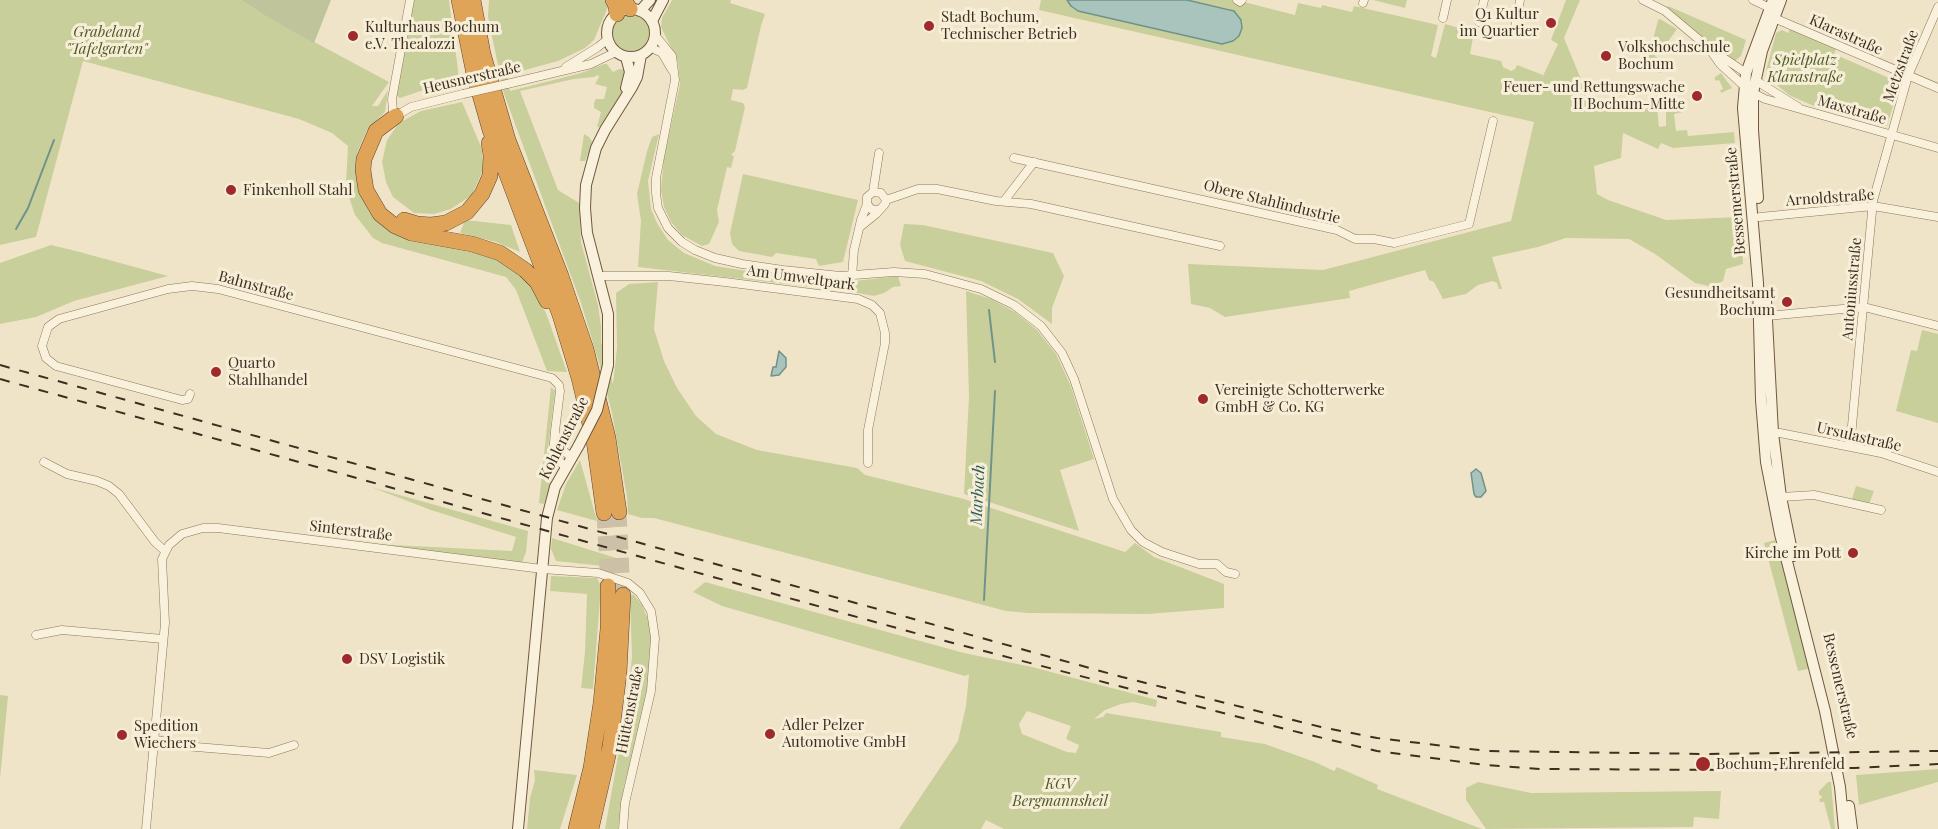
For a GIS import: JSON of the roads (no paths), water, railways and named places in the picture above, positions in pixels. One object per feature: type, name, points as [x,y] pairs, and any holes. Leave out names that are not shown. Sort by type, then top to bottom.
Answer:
[{"type":"highway","points":[[396,116],[378,144],[372,165],[372,177],[378,195],[392,213],[417,224],[446,223],[458,218],[476,204],[490,176],[491,155],[470,90],[459,0]]},
{"type":"highway","points":[[470,90],[490,130],[567,337],[612,513],[608,438],[586,349],[508,140],[483,54],[473,0]]},
{"type":"highway","points":[[482,0],[483,54]]},
{"type":"highway","points":[[396,116],[376,130],[364,159],[366,190],[374,206],[389,222],[402,230],[483,246],[508,258],[537,282],[558,326],[567,337]]},
{"type":"highway","points":[[576,829],[591,768],[604,681],[608,586]]},
{"type":"highway","points":[[600,829],[607,797],[610,747],[619,673],[623,595]]},
{"type":"highway","points":[[591,829],[610,747]]},
{"type":"highway","points":[[566,829],[591,768]]},
{"type":"street","points":[[396,116],[392,99],[410,0]]},
{"type":"street","points":[[608,39],[609,25],[625,7],[650,0]]},
{"type":"street","points":[[663,0],[652,21],[655,35],[672,57],[675,74],[675,86],[656,178],[658,208],[668,228],[682,242],[715,258],[824,275],[852,276],[910,272],[981,289],[1014,305],[1041,326],[1062,353],[1077,387],[1113,499],[1131,530],[1143,542],[1162,552],[1198,564],[1217,564],[1226,572],[1235,574]]},
{"type":"street","points":[[1443,18],[1447,0]]},
{"type":"street","points":[[1479,22],[1484,0]]},
{"type":"street","points":[[1515,27],[1520,0]]},
{"type":"street","points":[[1643,0],[1659,3],[1708,48],[1720,64],[1749,89]]},
{"type":"street","name":"Klarastraße","points":[[1753,0],[1908,76],[1938,88]]},
{"type":"street","name":"Bessemerstraße","points":[[1781,0],[1772,9],[1750,77],[1749,89],[1760,217],[1768,434],[1766,465],[1838,743],[1852,829]]},
{"type":"street","points":[[625,7],[652,21]]},
{"type":"street","name":"Metzstraße","points":[[1892,135],[1908,76],[1938,7]]},
{"type":"street","points":[[621,54],[641,55],[651,47],[655,35]]},
{"type":"street","name":"Heusnerstraße","points":[[557,72],[584,57],[608,39]]},
{"type":"street","name":"Kohlenstraße","points":[[608,39],[630,66],[630,78],[620,105]]},
{"type":"street","points":[[651,47],[662,53],[675,74]]},
{"type":"street","name":"Maxstraße","points":[[1708,48],[1804,111]]},
{"type":"street","name":"Heusnerstraße","points":[[396,116],[411,107],[470,90],[507,84],[591,64],[621,54]]},
{"type":"street","name":"Kohlenstraße","points":[[518,829],[547,518],[555,487],[597,410],[608,365],[608,314],[587,233],[586,185],[596,148],[632,87],[641,55]]},
{"type":"street","name":"Bessemerstraße","points":[[1749,89],[1743,108],[1763,315]]},
{"type":"street","name":"Maxstraße","points":[[1749,89],[1765,99],[1938,148]]},
{"type":"street","name":"Obere Stahlindustrie","points":[[1014,158],[1337,230],[1355,239],[1374,239],[1394,243],[1469,224],[1493,121]]},
{"type":"street","name":"Antoniusstraße","points":[[1850,447],[1873,206],[1892,135]]},
{"type":"street","points":[[852,276],[852,260],[867,197],[873,192],[879,153]]},
{"type":"street","points":[[1004,201],[1034,162]]},
{"type":"street","points":[[860,227],[885,204],[886,200],[926,188],[996,201],[1031,204],[1220,246]]},
{"type":"street","points":[[873,192],[881,193],[886,200]]},
{"type":"street","points":[[867,204],[872,210],[879,210]]},
{"type":"street","name":"Arnoldstraße","points":[[1760,217],[1873,206],[1938,217]]},
{"type":"street","name":"Am Umweltpark","points":[[598,276],[652,276],[714,281],[858,299],[872,305],[880,313],[885,343],[868,430],[868,463]]},
{"type":"street","name":"Bahnstraße","points":[[190,394],[188,399],[182,400],[56,366],[45,358],[42,346],[48,327],[59,319],[168,289],[192,286],[218,289],[552,378],[559,385],[560,391],[555,431],[559,447],[568,462]]},
{"type":"street","points":[[1763,315],[1864,307],[1938,326]]},
{"type":"street","name":"Ursulastraße","points":[[1768,434],[1780,433],[1881,453],[1938,472]]},
{"type":"street","name":"Bessemerstraße","points":[[1768,434],[1781,497],[1784,533]]},
{"type":"street","points":[[44,462],[67,474],[109,486],[165,551],[162,559],[165,615],[146,829]]},
{"type":"street","points":[[1781,497],[1814,495],[1881,510]]},
{"type":"street","name":"Sinterstraße","points":[[165,551],[182,534],[203,528],[218,528],[542,569]]},
{"type":"street","name":"Hüttenstraße","points":[[542,569],[598,573],[617,578],[628,583],[640,593],[651,611],[655,638],[651,691],[625,803],[622,829]]},
{"type":"street","name":"Bessemerstraße","points":[[1807,623],[1836,764],[1844,829]]},
{"type":"street","points":[[36,636],[62,630],[163,639]]},
{"type":"street","points":[[154,740],[184,746],[269,753],[294,745]]},
{"type":"water","points":[[1067,0],[1187,0],[1234,11],[1241,20],[1242,28],[1239,36],[1233,41],[1222,44],[1078,11]]},
{"type":"water","points":[[779,351],[786,358],[786,367],[779,375],[771,376],[773,367],[776,367]]},
{"type":"water","points":[[1476,469],[1481,473],[1486,491],[1481,497],[1476,497],[1474,494],[1471,473]]},
{"type":"waterway","points":[[16,229],[28,208],[54,140]]},
{"type":"waterway","name":"Marbach","points":[[989,310],[995,362]]},
{"type":"waterway","name":"Marbach","points":[[984,600],[995,391]]},
{"type":"tunnel","points":[[619,512],[623,595]]},
{"type":"tunnel","points":[[604,513],[608,586]]},
{"type":"railway","points":[[0,365],[1122,677],[1321,727],[1377,738],[1487,751],[1707,754],[1938,751]]},
{"type":"railway","points":[[0,379],[922,635],[1377,751],[1486,765],[1541,769],[1737,770],[1938,764]]},
{"type":"place","name":"Q1 Kultur im Quartier","points":[[1551,23]]},
{"type":"place","name":"Stadt Bochum, Technischer Betrieb","points":[[929,26]]},
{"type":"place","name":"Kulturhaus Bochum e.V. Thealozzi","points":[[353,36]]},
{"type":"place","name":"Volkshochschule Bochum","points":[[1606,56]]},
{"type":"place","name":"Feuer- und Rettungswache II Bochum-Mitte","points":[[1697,96]]},
{"type":"place","name":"Finkenholl Stahl","points":[[231,190]]},
{"type":"place","name":"Gesundheitsamt Bochum","points":[[1787,302]]},
{"type":"place","name":"Quarto Stahlhandel","points":[[216,372]]},
{"type":"place","name":"Vereinigte Schotterwerke GmbH & Co. KG","points":[[1203,399]]},
{"type":"place","name":"Kirche im Pott","points":[[1853,553]]},
{"type":"place","name":"DSV Logistik","points":[[347,659]]},
{"type":"place","name":"Adler Pelzer Automotive GmbH","points":[[770,734]]},
{"type":"place","name":"Spedition Wiechers","points":[[122,735]]},
{"type":"place","name":"Bochum-Ehrenfeld","points":[[1703,764]]},
{"type":"park label","name":"Grabeland \"Tafelgarten\"","points":[[107,40]]},
{"type":"park label","name":"Spielplatz Klarastraße","points":[[1805,68]]},
{"type":"park label","name":"KGV Bergmannsheil","points":[[1060,792]]}]
